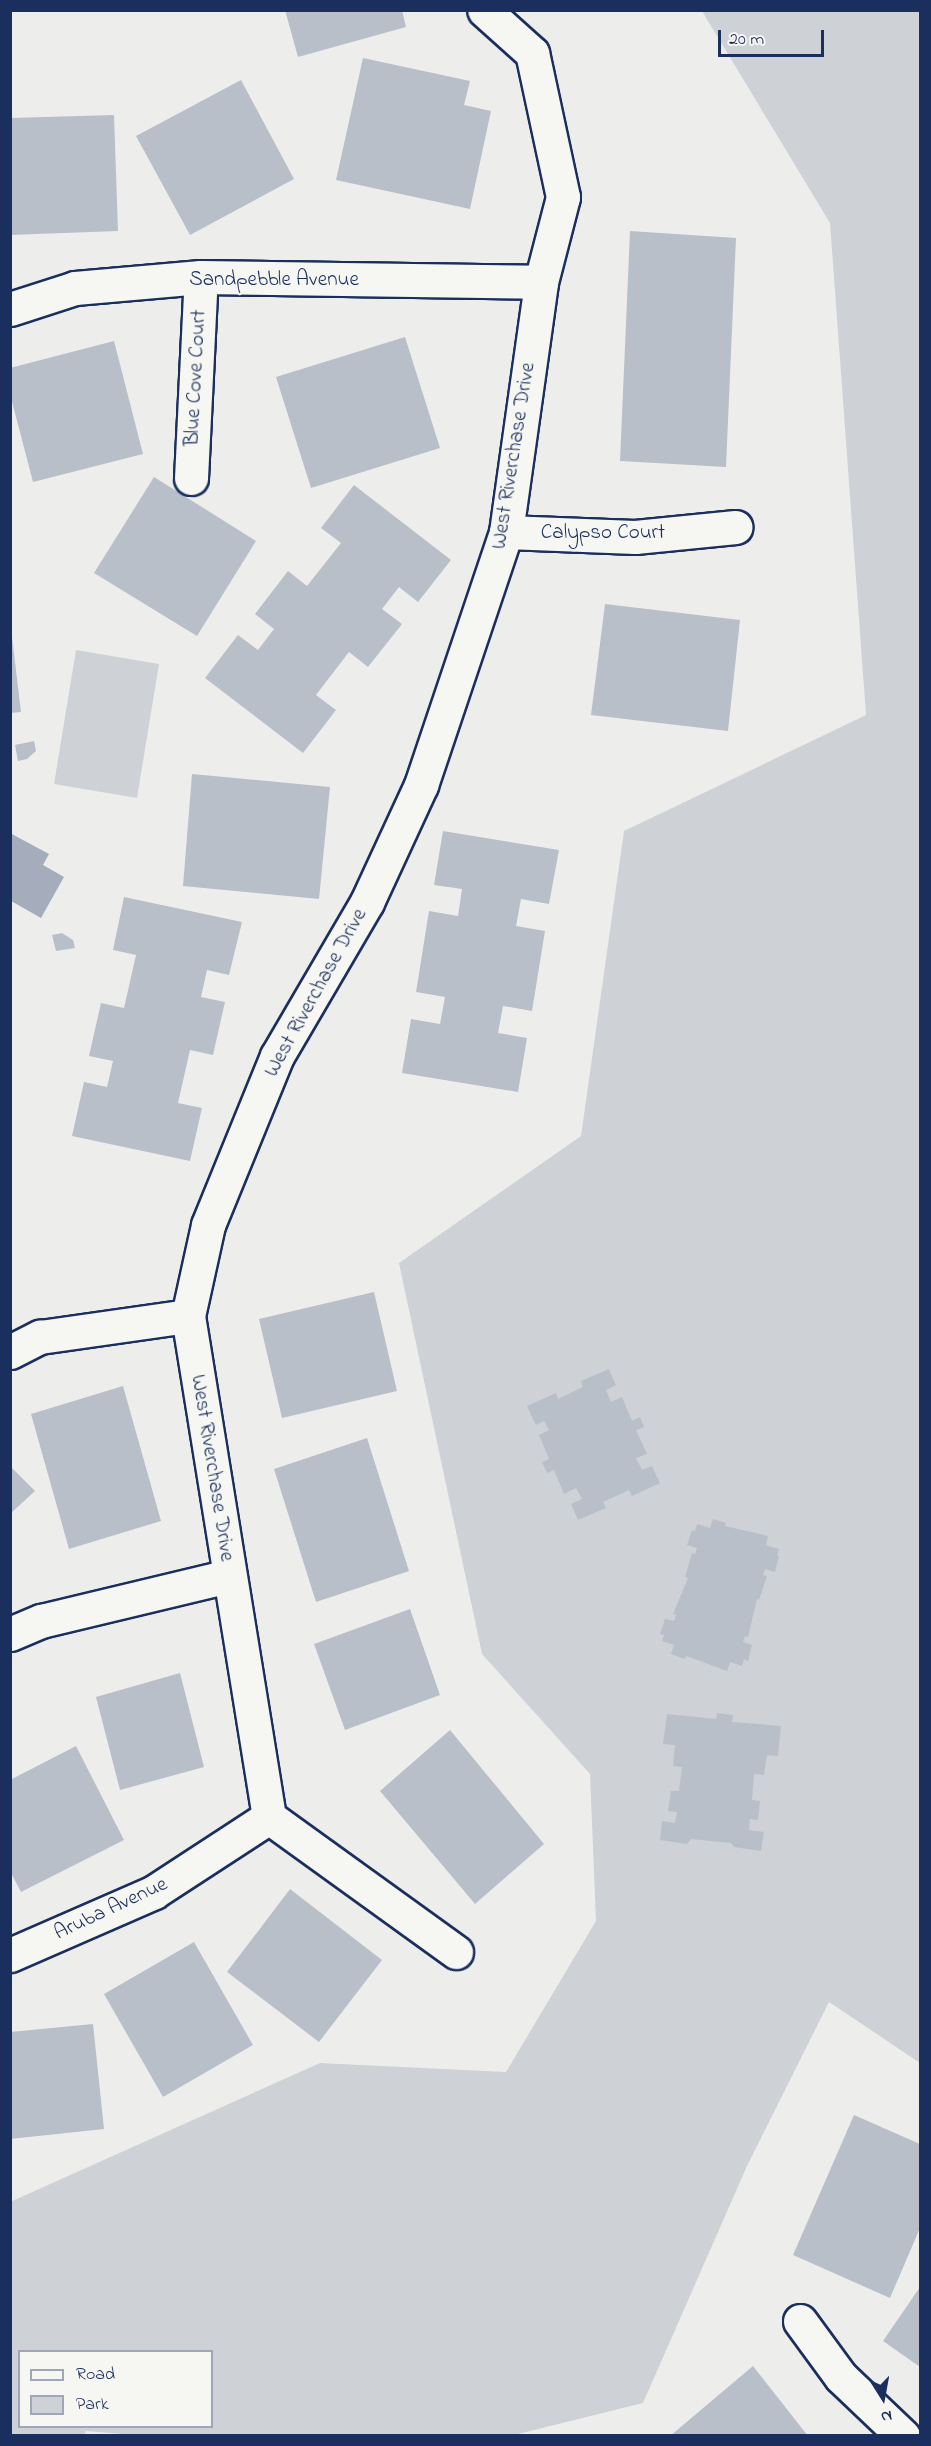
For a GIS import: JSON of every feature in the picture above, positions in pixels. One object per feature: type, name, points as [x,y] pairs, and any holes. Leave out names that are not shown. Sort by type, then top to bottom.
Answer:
[{"type":"street","name":"West Riverchase Drive","points":[[269,1817],[188,1316],[208,1225],[277,1056],[367,903],[421,784],[506,532],[541,282],[563,197],[532,53],[484,10]]},
{"type":"street","name":"Sandpebble Avenue","points":[[10,309],[75,288],[201,278],[541,282]]},
{"type":"street","name":"Blue Cove Court","points":[[191,478],[201,278]]},
{"type":"street","name":"Calypso Court","points":[[506,532],[635,537],[736,527]]},
{"type":"street","points":[[10,1352],[40,1337],[188,1316]]},
{"type":"street","points":[[10,1634],[41,1621],[230,1576]]},
{"type":"street","points":[[269,1817],[456,1952]]},
{"type":"street","name":"Aruba Avenue","points":[[10,1955],[154,1892],[269,1817]]},
{"type":"street","points":[[800,2321],[841,2377],[903,2436]]},
{"type":"green space","points":[[702,11],[920,11],[920,2063],[829,2002],[747,2166],[643,2403],[514,2435],[147,2436],[86,2431],[84,2435],[11,2435],[10,2202],[320,2063],[506,2072],[596,1921],[590,1774],[482,1654],[399,1263],[581,1136],[624,831],[866,715],[830,223]]},
{"type":"green space","points":[[76,650],[159,664],[137,798],[54,784]]},
{"type":"water","points":[[10,833],[49,854],[43,865],[64,877],[41,918],[11,901]]},
{"type":"building","points":[[285,10],[402,10],[406,27],[298,57]]},
{"type":"building","points":[[363,58],[470,81],[464,105],[491,111],[470,209],[336,180]]},
{"type":"building","points":[[241,80],[294,179],[190,235],[136,136]]},
{"type":"building","points":[[114,115],[118,231],[10,235],[10,118]]},
{"type":"building","points":[[630,231],[736,238],[726,467],[620,461]]},
{"type":"building","points":[[405,337],[440,448],[311,488],[276,377]]},
{"type":"building","points":[[114,341],[143,454],[33,482],[10,394],[10,368]]},
{"type":"building","points":[[154,477],[256,541],[197,636],[94,573]]},
{"type":"building","points":[[354,485],[451,560],[418,602],[399,587],[382,609],[402,624],[368,667],[349,652],[316,695],[336,710],[303,753],[205,678],[238,635],[258,650],[274,629],[255,614],[288,571],[307,586],[341,543],[321,528]]},
{"type":"building","points":[[605,604],[740,620],[728,731],[591,715]]},
{"type":"building","points":[[10,620],[21,712],[10,713]]},
{"type":"building","points":[[34,741],[36,751],[27,759],[18,761],[15,745]]},
{"type":"building","points":[[192,774],[330,787],[319,899],[183,886]]},
{"type":"building","points":[[443,831],[559,850],[549,904],[521,899],[516,926],[545,931],[532,1011],[503,1006],[498,1033],[527,1038],[518,1092],[402,1073],[411,1019],[440,1024],[445,997],[416,992],[429,911],[458,916],[462,889],[434,885]]},
{"type":"building","points":[[124,897],[242,922],[229,975],[207,970],[201,997],[225,1002],[213,1055],[190,1050],[178,1103],[202,1108],[190,1161],[72,1136],[84,1082],[107,1087],[113,1061],[89,1056],[101,1003],[124,1008],[136,955],[113,950]]},
{"type":"building","points":[[62,933],[73,940],[75,948],[56,951],[52,935]]},
{"type":"building","points":[[374,1292],[397,1391],[282,1418],[259,1319]]},
{"type":"building","points":[[609,1369],[616,1385],[606,1390],[611,1402],[622,1397],[632,1421],[640,1417],[644,1427],[636,1430],[647,1454],[636,1458],[642,1470],[652,1466],[660,1483],[632,1496],[629,1490],[603,1502],[606,1508],[578,1520],[571,1504],[582,1499],[576,1488],[564,1494],[554,1470],[547,1473],[542,1462],[549,1459],[539,1435],[549,1430],[544,1421],[536,1425],[527,1406],[556,1393],[558,1399],[583,1387],[581,1381]]},
{"type":"building","points":[[123,1386],[161,1521],[69,1549],[31,1414]]},
{"type":"building","points":[[367,1438],[409,1571],[316,1602],[274,1469]]},
{"type":"building","points":[[10,1466],[35,1491],[10,1514]]},
{"type":"building","points":[[713,1519],[726,1523],[725,1526],[768,1536],[766,1545],[779,1549],[775,1572],[765,1569],[763,1575],[767,1576],[759,1600],[757,1599],[748,1637],[745,1636],[743,1642],[752,1645],[748,1661],[744,1659],[742,1666],[730,1662],[727,1671],[686,1656],[685,1659],[671,1654],[674,1645],[662,1641],[664,1635],[660,1634],[665,1619],[674,1621],[676,1615],[673,1614],[688,1578],[685,1577],[692,1553],[695,1554],[697,1548],[687,1545],[692,1530],[695,1531],[697,1524],[710,1528]]},
{"type":"building","points":[[410,1609],[440,1695],[345,1730],[314,1644]]},
{"type":"building","points":[[180,1673],[204,1767],[120,1790],[96,1697]]},
{"type":"building","points":[[717,1713],[733,1715],[732,1722],[781,1726],[778,1756],[767,1755],[764,1775],[754,1774],[752,1800],[760,1801],[758,1820],[750,1819],[749,1830],[764,1832],[761,1851],[734,1847],[731,1843],[691,1839],[687,1844],[660,1840],[662,1821],[675,1823],[677,1812],[668,1811],[671,1791],[679,1791],[682,1767],[673,1766],[675,1745],[663,1744],[667,1714],[716,1719]]},
{"type":"building","points":[[450,1730],[544,1844],[475,1904],[380,1791]]},
{"type":"building","points":[[76,1746],[124,1840],[21,1892],[10,1871],[10,1780]]},
{"type":"building","points":[[290,1889],[382,1960],[319,2042],[227,1972]]},
{"type":"building","points":[[194,1942],[253,2045],[163,2097],[104,1994]]},
{"type":"building","points":[[93,2024],[104,2129],[10,2139],[10,2032]]},
{"type":"building","points":[[854,2115],[920,2144],[920,2228],[890,2298],[793,2255]]},
{"type":"building","points":[[920,2287],[920,2367],[883,2341]]},
{"type":"building","points":[[753,2366],[808,2436],[670,2436]]}]
